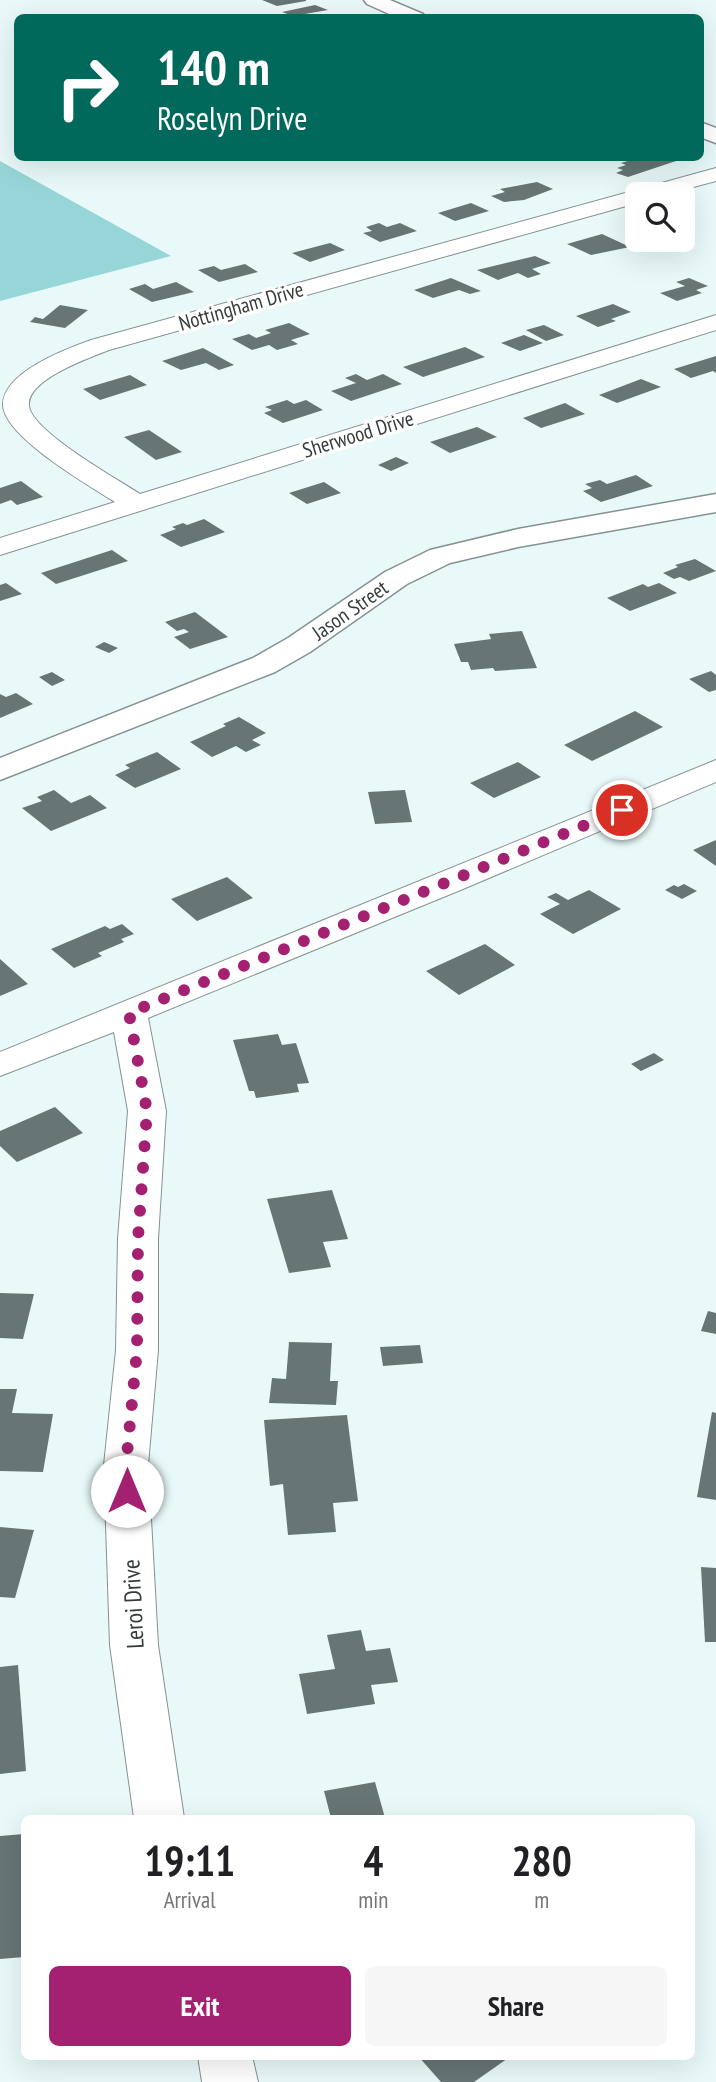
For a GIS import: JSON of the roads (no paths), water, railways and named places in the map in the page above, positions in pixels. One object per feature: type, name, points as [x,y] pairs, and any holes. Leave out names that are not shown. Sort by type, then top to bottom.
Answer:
[{"type":"street","points":[[374,0],[407,14]]},
{"type":"street","points":[[687,182],[716,174]]},
{"type":"street","name":"Nottingham Drive","points":[[135,503],[45,441],[19,416],[16,404],[33,377],[49,366],[100,345],[625,199]]},
{"type":"street","name":"Sherwood Drive","points":[[0,547],[716,322]]},
{"type":"street","name":"Jason Street","points":[[0,770],[264,665],[299,645],[396,578],[440,556],[518,538],[716,503]]},
{"type":"street","points":[[0,1065],[451,882],[716,770]]},
{"type":"street","name":"Leroi Drive","points":[[129,1013],[147,1111],[138,1239],[137,1350],[126,1465],[134,1645],[159,1815]]},
{"type":"street","points":[[226,2060],[230,2082]]}]
